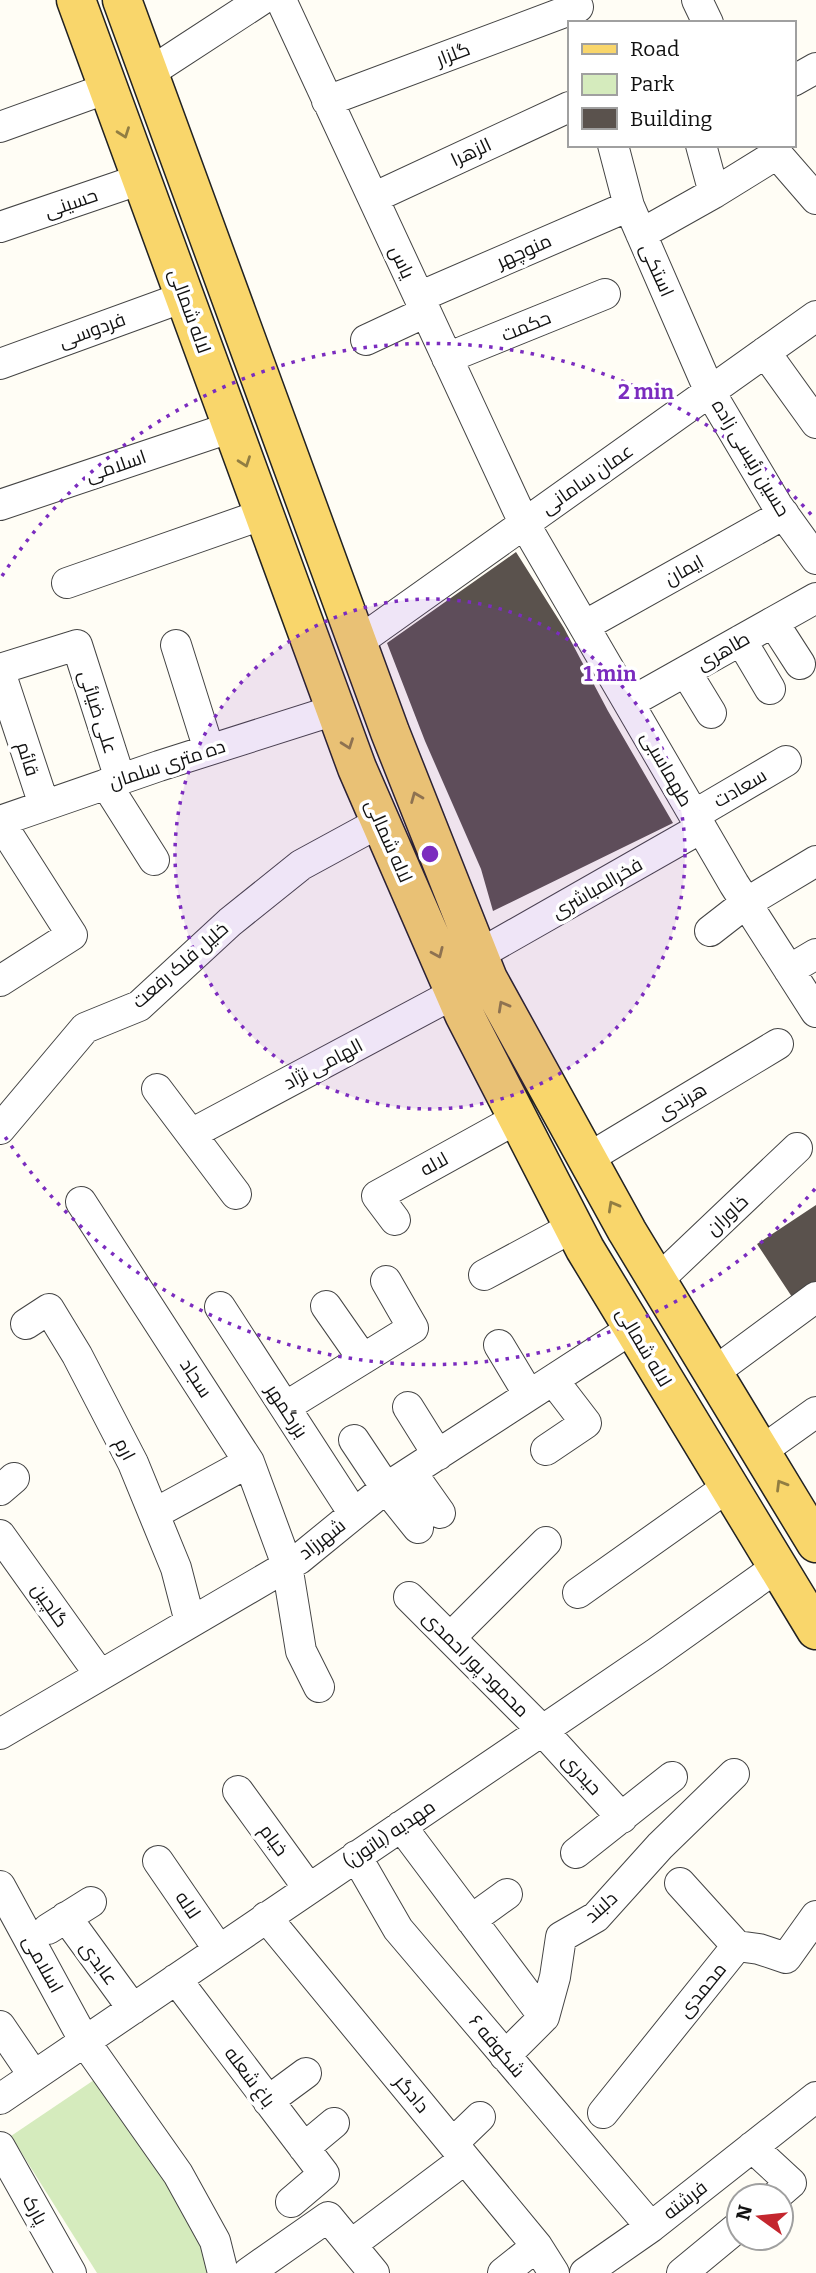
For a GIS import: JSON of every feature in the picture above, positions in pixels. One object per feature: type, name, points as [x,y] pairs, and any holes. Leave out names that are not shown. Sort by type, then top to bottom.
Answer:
[{"type":"main road","name":"لاله شمالی","points":[[76,0],[357,768],[455,993],[573,1227],[816,1630]]},
{"type":"main road","name":"لاله شمالی","points":[[122,0],[390,732],[488,979],[636,1246],[816,1543]]},
{"type":"main road","points":[[164,240],[184,276],[190,279],[199,280],[206,273],[214,248]]},
{"type":"main road","points":[[203,348],[214,325],[218,320],[223,320],[238,330],[253,358]]},
{"type":"main road","points":[[594,1264],[636,1246]]},
{"type":"street","points":[[149,73],[261,0]]},
{"type":"street","name":"یاس","points":[[281,0],[524,523]]},
{"type":"street","name":"گلزار","points":[[327,101],[579,10]]},
{"type":"street","points":[[795,81],[816,68]]},
{"type":"street","points":[[0,127],[108,88]]},
{"type":"street","name":"الزهرا","points":[[373,198],[568,107]]},
{"type":"street","name":"استکی","points":[[614,147],[629,206],[710,392]]},
{"type":"street","points":[[702,147],[714,193]]},
{"type":"street","points":[[641,234],[714,193],[775,149],[816,199]]},
{"type":"street","name":"حسینی","points":[[0,227],[141,179]]},
{"type":"street","name":"منوچهر","points":[[366,340],[422,304],[629,206]]},
{"type":"street","name":"حکمت","points":[[447,358],[604,294]]},
{"type":"street","name":"فردوسی","points":[[0,364],[184,297]]},
{"type":"street","name":"عمان سامانی","points":[[358,642],[816,316]]},
{"type":"street","points":[[765,352],[816,423]]},
{"type":"street","name":"حسین رئیسی زاده","points":[[710,392],[784,514],[814,551]]},
{"type":"street","name":"اسلامی","points":[[0,505],[232,427]]},
{"type":"street","points":[[67,583],[264,514]]},
{"type":"street","name":"ایمان","points":[[584,626],[784,514]]},
{"type":"street","name":"طهماسبی","points":[[524,523],[746,903],[816,1012]]},
{"type":"street","name":"طاهری","points":[[629,703],[816,598]]},
{"type":"street","points":[[773,622],[800,664]]},
{"type":"street","points":[[741,640],[770,689]]},
{"type":"street","name":"قائم","points":[[44,806],[0,670],[77,645]]},
{"type":"street","name":"علی ضیائی","points":[[77,645],[113,781],[154,860]]},
{"type":"street","points":[[176,645],[209,750]]},
{"type":"street","points":[[685,671],[711,713]]},
{"type":"street","name":"ده متری سلمان","points":[[0,821],[113,781],[335,710]]},
{"type":"street","name":"سعادت","points":[[698,822],[786,761]]},
{"type":"street","points":[[0,821],[72,935],[0,981]]},
{"type":"street","name":"خلیل فلک رفعت","points":[[0,1129],[85,1028],[139,1006],[230,922],[302,865],[380,822]]},
{"type":"street","name":"فخرالمباشری","points":[[492,947],[698,822]]},
{"type":"street","points":[[710,931],[746,903],[816,861]]},
{"type":"street","points":[[789,970],[816,954]]},
{"type":"street","name":"الهامی نژاد","points":[[191,1134],[455,993]]},
{"type":"street","name":"هرندی","points":[[587,1159],[778,1044]]},
{"type":"street","points":[[157,1089],[236,1194]]},
{"type":"street","name":"لاله","points":[[395,1220],[377,1196],[517,1118]]},
{"type":"street","name":"خاوران","points":[[657,1281],[797,1148]]},
{"type":"street","name":"سجاد","points":[[81,1202],[249,1462],[287,1565],[301,1651],[319,1687]]},
{"type":"street","points":[[484,1275],[573,1227]]},
{"type":"street","points":[[285,1407],[413,1328],[386,1281]]},
{"type":"street","points":[[713,1373],[816,1297]]},
{"type":"street","points":[[326,1306],[363,1359]]},
{"type":"street","name":"بزرگمهر","points":[[220,1307],[355,1514]]},
{"type":"street","name":"ارم","points":[[26,1324],[49,1309],[77,1355],[132,1463],[154,1514],[176,1568],[190,1622]]},
{"type":"street","name":"شهرزاد","points":[[0,1734],[287,1565],[386,1488],[633,1328]]},
{"type":"street","points":[[499,1345],[541,1388],[586,1423],[546,1450]]},
{"type":"street","points":[[408,1408],[438,1455]]},
{"type":"street","points":[[760,1451],[816,1412]]},
{"type":"street","points":[[354,1440],[386,1488],[429,1520],[411,1472]]},
{"type":"street","points":[[154,1514],[249,1462]]},
{"type":"street","points":[[578,1593],[729,1486]]},
{"type":"street","name":"گلچین","points":[[0,1535],[100,1675]]},
{"type":"street","points":[[450,1638],[546,1542]]},
{"type":"street","name":"مهدیه (باتون)","points":[[0,2099],[655,1654],[778,1566]]},
{"type":"street","name":"محمود پور احمدی","points":[[409,1597],[542,1730]]},
{"type":"street","name":"حیدری","points":[[542,1730],[622,1818]]},
{"type":"street","name":"دلبند","points":[[505,2056],[544,2017],[555,1977],[561,1937],[596,1917],[660,1846],[733,1774]]},
{"type":"street","points":[[576,1853],[672,1777]]},
{"type":"street","name":"خیام","points":[[238,1791],[309,1888]]},
{"type":"street","points":[[401,1826],[544,2017]]},
{"type":"street","name":"شکوفه ۶","points":[[356,1856],[398,1929],[650,2227]]},
{"type":"street","name":"لاله","points":[[158,1861],[219,1950]]},
{"type":"street","points":[[680,1883],[737,1946]]},
{"type":"street","name":"اسلامی","points":[[0,1886],[85,2042],[178,2174],[215,2241],[223,2273]]},
{"type":"street","points":[[471,1920],[507,1894]]},
{"type":"street","name":"عابدی","points":[[68,1916],[132,2009]]},
{"type":"street","name":"محمدی","points":[[603,2113],[737,1946],[759,1949],[786,1958],[816,1916]]},
{"type":"street","name":"دادگر","points":[[266,1917],[537,2246],[554,2273]]},
{"type":"street","name":"باغ شعله","points":[[176,1979],[324,2174],[291,2202]]},
{"type":"street","points":[[0,2026],[34,2076]]},
{"type":"street","points":[[268,2101],[306,2073]]},
{"type":"street","name":"فرشته","points":[[585,2273],[650,2227],[816,2097]]},
{"type":"street","points":[[352,2244],[459,2151],[480,2117]]},
{"type":"street","points":[[304,2148],[334,2123]]},
{"type":"street","name":"پارک","points":[[0,2147],[71,2273]]},
{"type":"street","points":[[752,2147],[791,2182]]},
{"type":"street","points":[[248,2273],[328,2217],[374,2273]]},
{"type":"street","points":[[682,2273],[725,2238]]},
{"type":"street","points":[[503,2273],[537,2246]]},
{"type":"green space","points":[[97,2078],[169,2179],[216,2273],[97,2273],[11,2136]]},
{"type":"building","points":[[516,552],[564,628],[673,823],[493,911],[481,869],[425,741],[387,643]]},
{"type":"building","points":[[816,1205],[816,1293],[798,1306],[757,1244]]}]
